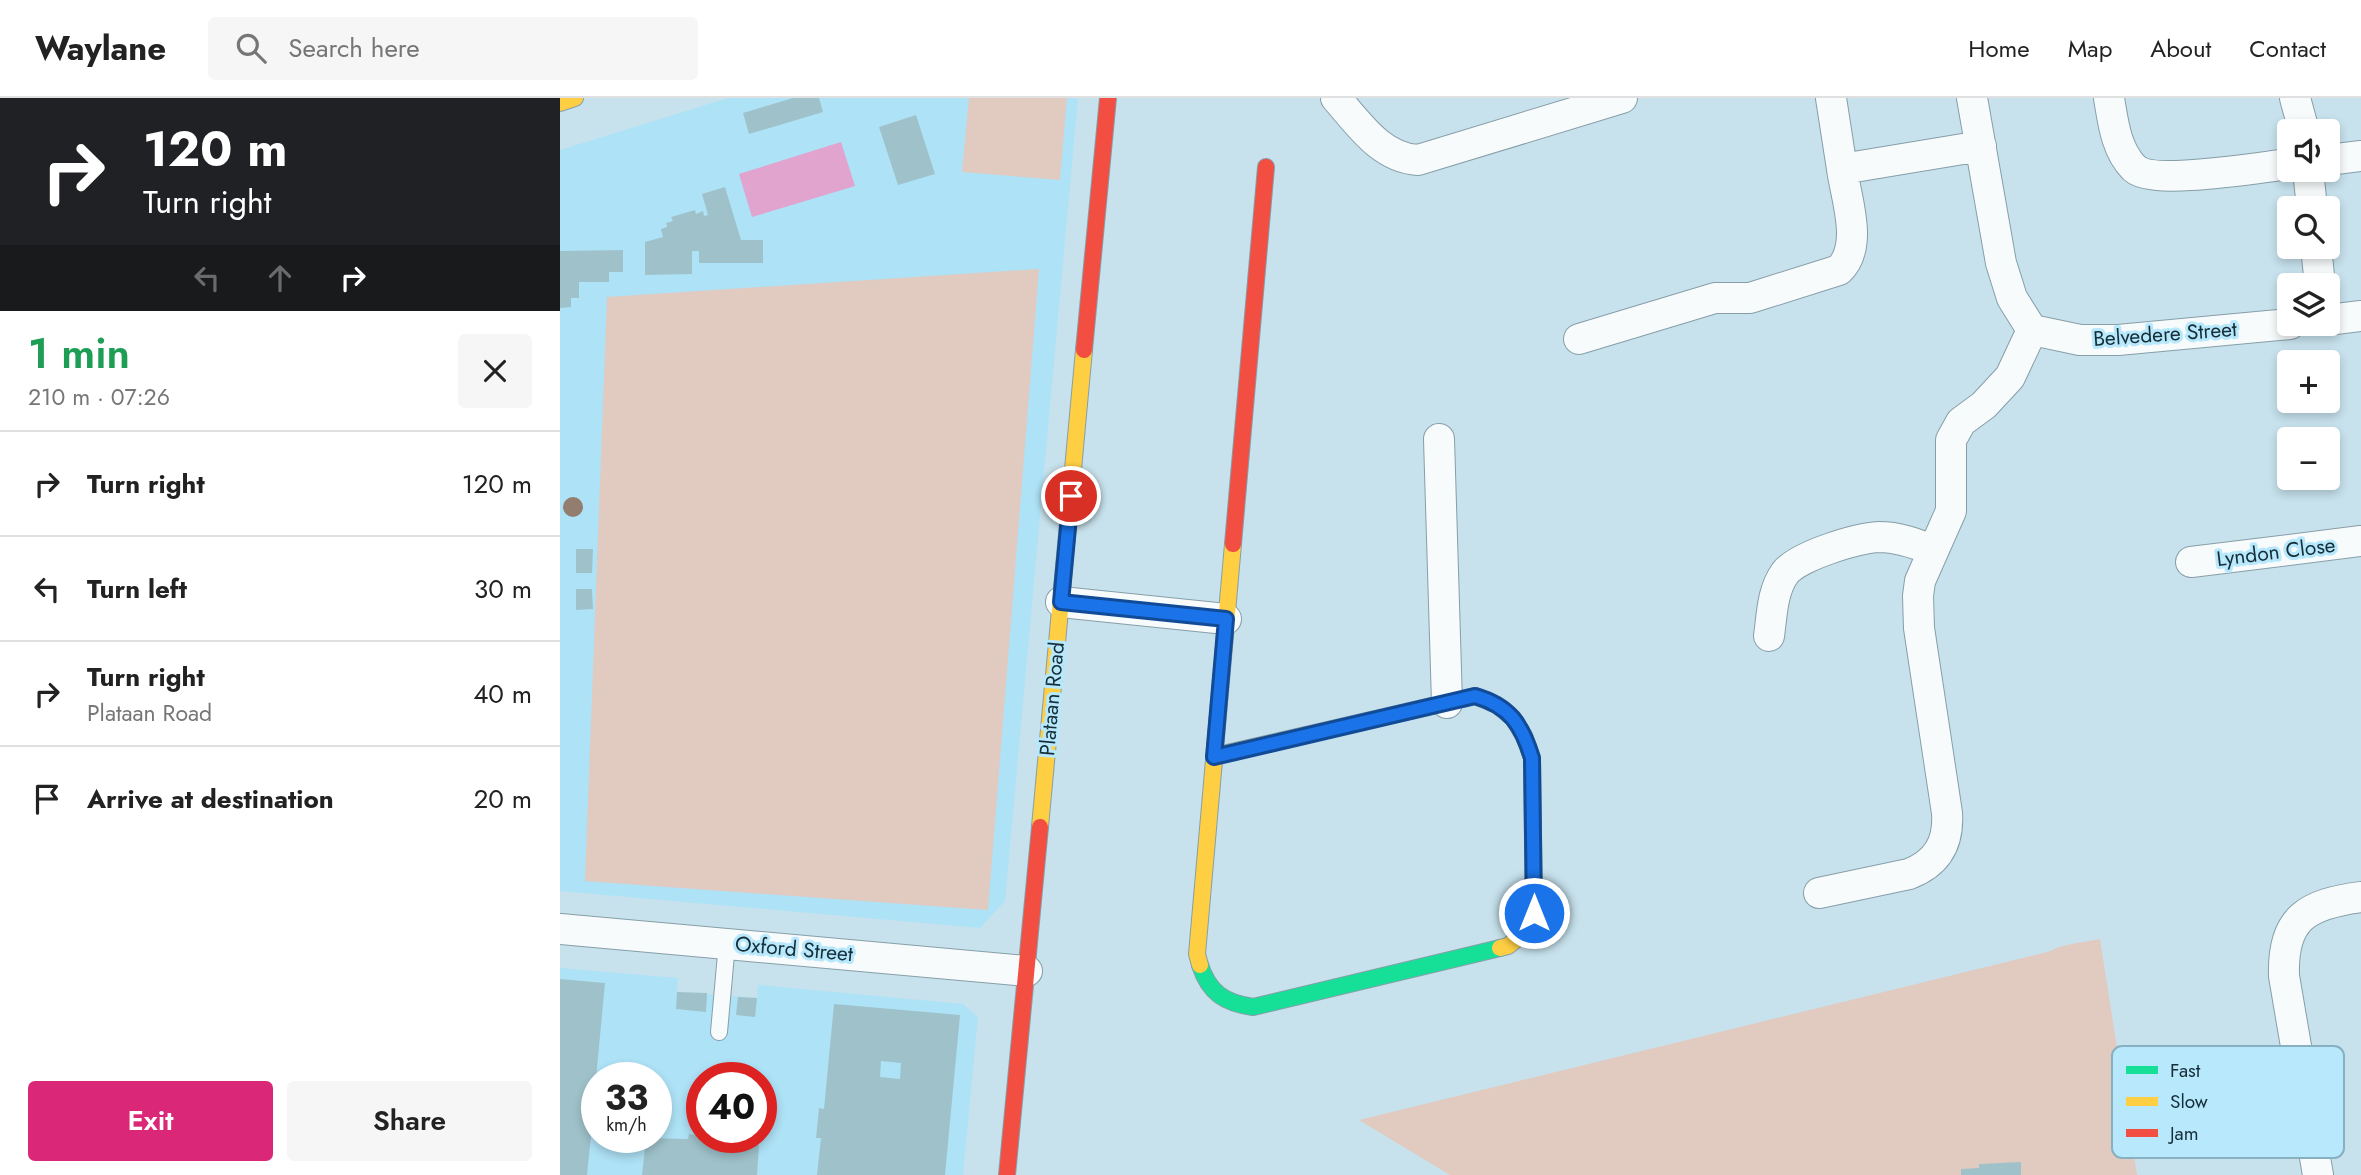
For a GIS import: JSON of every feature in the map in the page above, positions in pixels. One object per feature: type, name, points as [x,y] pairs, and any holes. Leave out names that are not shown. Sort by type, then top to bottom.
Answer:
[{"type":"street","points":[[560,103],[575,98]]},
{"type":"street","name":"Plataan Road","points":[[1007,1175],[1108,98]]},
{"type":"street","points":[[1336,98],[1382,148],[1400,158],[1418,160],[1622,98]]},
{"type":"street","points":[[1579,339],[1715,298],[1750,298],[1839,270],[1852,246],[1831,98]]},
{"type":"street","points":[[1818,892],[1922,869],[1933,860],[1946,838],[1947,813],[1918,612],[1920,581],[1951,511],[1951,440],[1961,422],[1984,405],[2010,377],[2032,330],[2012,298],[2001,263],[1972,98]]},
{"type":"street","points":[[2109,98],[2122,152],[2136,170],[2152,176],[2277,165]]},
{"type":"street","points":[[2295,98],[2301,119]]},
{"type":"street","points":[[1842,169],[1981,146]]},
{"type":"street","points":[[2340,159],[2361,156]]},
{"type":"street","points":[[1214,757],[1475,696],[1495,702],[1512,716],[1525,734],[1532,758],[1534,913],[1526,927],[1507,946],[1253,1007],[1233,1004],[1216,996],[1207,986],[1197,954],[1214,757],[1226,619],[1266,167]]},
{"type":"street","points":[[2340,319],[2361,316]]},
{"type":"street","name":"Belvedere Street","points":[[2032,330],[2080,340],[2118,340],[2277,325]]},
{"type":"street","points":[[1439,439],[1447,703]]},
{"type":"street","points":[[1769,636],[1776,592],[1781,580],[1787,571],[1804,557],[1877,537],[1900,539],[1932,550]]},
{"type":"street","name":"Lyndon Close","points":[[2191,562],[2361,541]]},
{"type":"street","points":[[1061,602],[1226,619]]},
{"type":"street","points":[[2296,1046],[2284,976],[2283,952],[2287,937],[2299,916],[2318,906],[2361,897]]},
{"type":"street","name":"Oxford Street","points":[[560,929],[1027,971]]},
{"type":"lane","points":[[719,1032],[727,943]]},
{"type":"shaded area","points":[[728,98],[1078,98],[1005,901],[980,928],[560,891],[560,150]]},
{"type":"shaded area","points":[[969,98],[1067,98],[1060,180],[962,172]]},
{"type":"shaded area","points":[[841,142],[855,186],[752,217],[739,174]]},
{"type":"shaded area","points":[[1039,269],[988,910],[585,881],[607,297]]},
{"type":"shaded area","points":[[2100,939],[2117,1046],[2112,1046],[2112,1158],[2134,1158],[2137,1175],[1450,1175],[1359,1120],[2051,951]]},
{"type":"shaded area","points":[[560,968],[678,978],[677,992],[757,998],[758,985],[963,1004],[978,1017],[963,1175],[560,1175]]},
{"type":"building","points":[[793,98],[819,98],[823,112],[749,134],[743,113]]},
{"type":"building","points":[[916,115],[935,174],[898,185],[879,127]]},
{"type":"building","points":[[725,187],[741,240],[763,240],[763,263],[699,263],[699,251],[692,251],[692,274],[645,275],[645,242],[663,237],[661,229],[667,227],[666,223],[673,221],[671,217],[695,210],[696,214],[703,211],[704,216],[708,215],[702,194]]},
{"type":"building","points":[[623,250],[623,272],[609,272],[609,282],[579,282],[579,298],[571,298],[571,307],[560,308],[560,251]]},
{"type":"building","points":[[576,549],[593,549],[592,573],[576,573]]},
{"type":"building","points":[[576,589],[592,589],[593,609],[576,610]]},
{"type":"building","points":[[560,979],[605,983],[598,1062],[581,1062],[581,1153],[589,1153],[587,1175],[560,1175]]},
{"type":"building","points":[[677,992],[707,993],[706,1012],[676,1009]]},
{"type":"building","points":[[738,997],[757,998],[755,1017],[736,1015]]},
{"type":"building","points":[[834,1004],[960,1015],[945,1175],[817,1175],[821,1138],[816,1138],[819,1108],[824,1109]],"holes":[[[881,1061],[901,1063],[900,1079],[880,1077]]]},
{"type":"building","points":[[672,1139],[686,1139],[686,1153],[758,1153],[757,1175],[642,1175],[644,1153],[672,1153]]},
{"type":"building","points":[[2021,1162],[2021,1175],[1961,1175],[1961,1169],[1979,1168],[1979,1164]]},
{"type":"traffic: fast","points":[[1200,965],[1208,983],[1219,995],[1234,1003],[1253,1007],[1500,948]]},
{"type":"traffic: slow","points":[[560,103],[575,98]]},
{"type":"traffic: slow","points":[[1040,827],[1084,350]]},
{"type":"traffic: slow","points":[[1200,965],[1197,954],[1233,544]]},
{"type":"traffic: slow","points":[[1214,756],[1475,696],[1497,705],[1513,718],[1524,736],[1532,758],[1534,913],[1519,937],[1508,946],[1500,948]]},
{"type":"traffic: jam","points":[[1084,350],[1108,98]]},
{"type":"traffic: jam","points":[[1233,544],[1266,167]]},
{"type":"traffic: jam","points":[[1007,1175],[1040,827]]},
{"type":"route","points":[[1071,496],[1061,602],[1226,619],[1214,757],[1475,696],[1495,702],[1512,716],[1525,734],[1532,758],[1534,913]]}]
